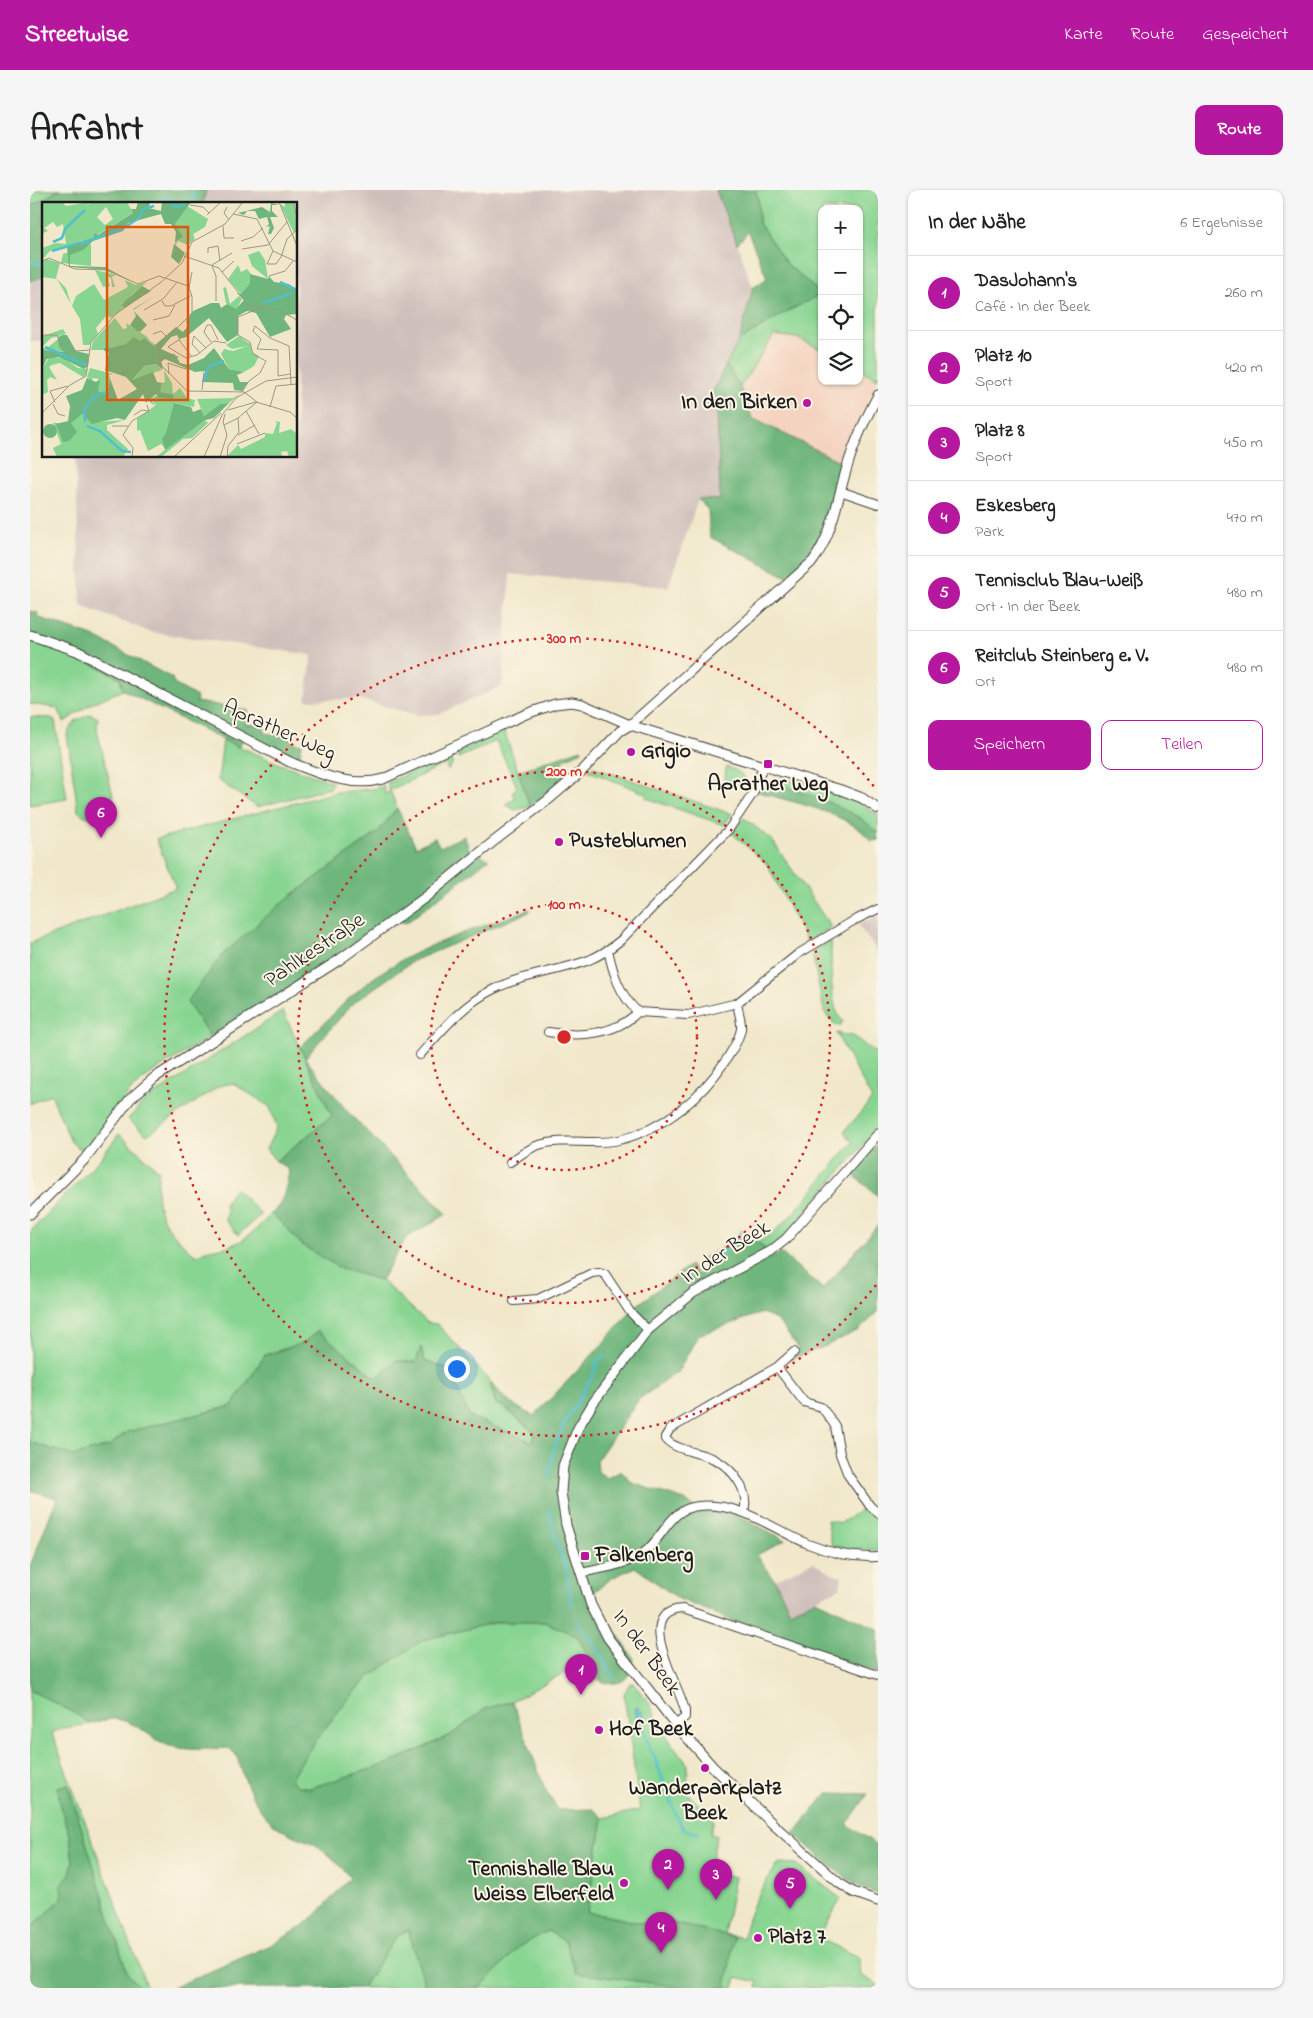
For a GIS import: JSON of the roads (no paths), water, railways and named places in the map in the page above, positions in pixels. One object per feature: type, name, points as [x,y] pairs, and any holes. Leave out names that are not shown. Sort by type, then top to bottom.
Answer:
[{"type":"street","points":[[630,725],[813,561],[829,534],[849,461],[861,429],[878,395]]},
{"type":"street","points":[[840,492],[878,504]]},
{"type":"street","name":"Aprather Weg","points":[[30,635],[77,651],[290,762],[316,773],[354,782],[369,783],[383,780],[526,714],[564,702],[582,704],[630,725]]},
{"type":"street","points":[[630,725],[841,790],[862,798],[878,809]]},
{"type":"street","name":"Pahlkestraße","points":[[30,1214],[84,1160],[130,1099],[154,1078],[338,960],[427,896],[548,800],[582,771],[620,731],[630,725]]},
{"type":"street","points":[[420,1055],[461,1010],[495,988],[589,960],[608,950],[628,934],[729,829],[754,792],[762,766]]},
{"type":"street","points":[[608,950],[619,986],[638,1012],[688,1015],[737,1003],[798,954],[853,921],[878,909]]},
{"type":"street","points":[[510,1162],[538,1145],[598,1143],[621,1139],[657,1125],[679,1112],[701,1093],[737,1042],[741,1029],[737,1003]]},
{"type":"street","points":[[548,1032],[566,1035],[606,1031],[630,1020],[638,1012]]},
{"type":"street","name":"In der Beek","points":[[878,1134],[786,1239],[771,1251],[693,1293],[648,1330],[584,1418],[565,1460],[561,1479],[562,1509],[591,1605],[608,1638],[676,1725],[714,1768],[839,1883],[853,1892],[878,1901]]},
{"type":"street","points":[[514,1301],[538,1299],[592,1273],[599,1272],[606,1276],[630,1312],[648,1330]]},
{"type":"street","points":[[744,1512],[745,1496],[740,1483],[731,1471],[714,1459],[669,1444],[665,1437],[670,1429],[777,1367],[794,1352]]},
{"type":"street","points":[[777,1367],[804,1402],[821,1407],[835,1426],[840,1454],[848,1475],[870,1506],[878,1513]]},
{"type":"street","points":[[581,1573],[620,1564],[643,1553],[656,1541],[670,1520],[684,1510],[699,1506],[744,1512],[808,1544],[829,1551],[856,1557],[878,1557]]},
{"type":"street","name":"In der Beek","points":[[676,1725],[685,1717],[686,1711],[663,1654],[660,1633],[662,1618],[673,1609],[683,1609],[878,1675]]},
{"type":"water","points":[[638,1707],[644,1715],[641,1727],[638,1725],[635,1709]]},
{"type":"waterway","points":[[190,202],[194,197],[194,190]]},
{"type":"waterway","points":[[158,202],[163,198],[172,198],[173,202]]},
{"type":"waterway","points":[[30,262],[42,265]]},
{"type":"waterway","points":[[714,1261],[735,1242],[741,1231]]},
{"type":"waterway","points":[[549,1477],[553,1451],[564,1424],[595,1372],[597,1361],[604,1356]]},
{"type":"waterway","points":[[549,1508],[554,1534],[567,1572],[572,1606]]},
{"type":"waterway","points":[[576,1621],[591,1639],[613,1676]]},
{"type":"waterway","points":[[642,1726],[670,1801],[683,1829],[698,1834]]},
{"type":"place","name":"In den Birken","points":[[807,403]]},
{"type":"place","name":"Grigio","points":[[631,752]]},
{"type":"place","name":"Aprather Weg","points":[[768,764]]},
{"type":"place","name":"Reitclub Steinberg e. V.","points":[[101,838]]},
{"type":"place","name":"Pusteblumen","points":[[559,842]]},
{"type":"place","name":"Falkenberg","points":[[585,1556]]},
{"type":"place","name":"DasJohann's","points":[[581,1695]]},
{"type":"place","name":"Hof Beek","points":[[599,1730]]},
{"type":"place","name":"Wanderparkplatz Beek","points":[[705,1768]]},
{"type":"place","name":"Tennishalle Blau Weiss Elberfeld","points":[[624,1883]]},
{"type":"place","name":"Platz 10","points":[[668,1890]]},
{"type":"place","name":"Platz 8","points":[[716,1900]]},
{"type":"place","name":"Tennisclub Blau-Weiß","points":[[790,1909]]},
{"type":"place","name":"Platz 7","points":[[758,1938]]},
{"type":"place","name":"Eskesberg","points":[[661,1953]]}]
